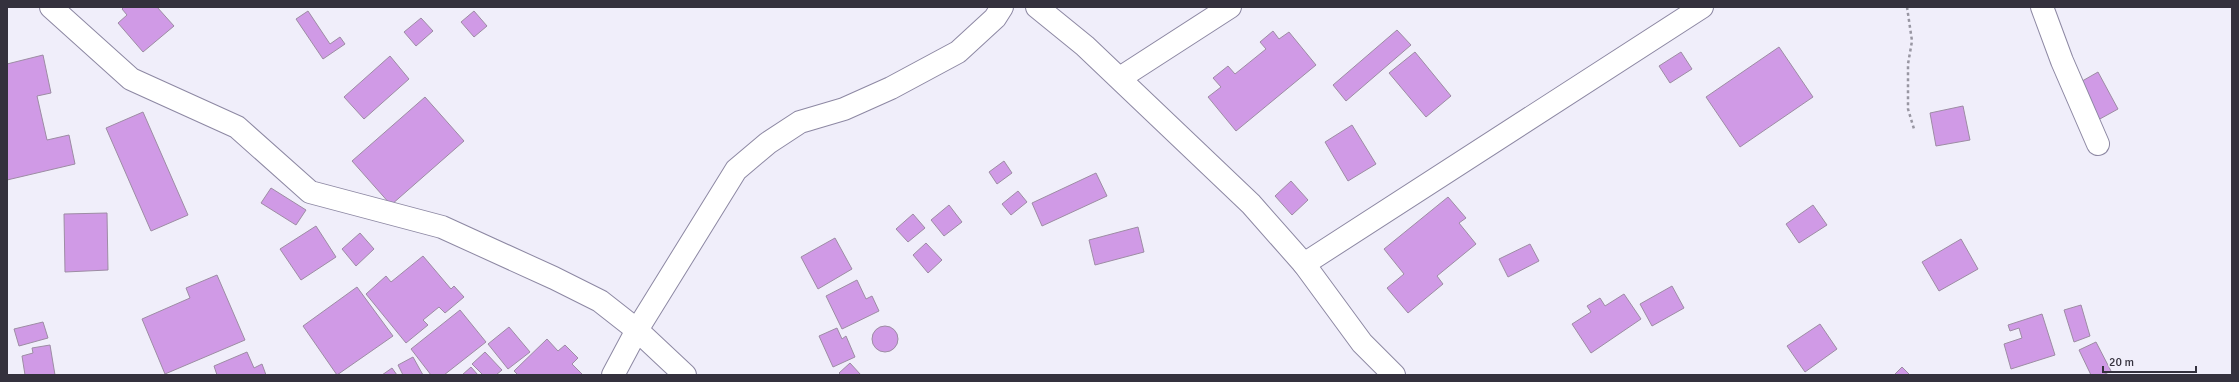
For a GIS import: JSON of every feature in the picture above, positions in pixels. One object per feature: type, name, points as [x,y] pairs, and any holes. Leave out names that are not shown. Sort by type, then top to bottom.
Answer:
[{"type":"street","points":[[51,7],[131,79],[238,127],[310,192],[442,227],[554,278],[600,301],[637,330],[685,375]]},
{"type":"street","points":[[613,375],[637,330],[736,170],[781,134],[800,122],[844,109],[891,88],[958,52],[995,18],[1002,7]]},
{"type":"street","points":[[1038,7],[1085,46],[1120,78],[1251,204],[1304,264],[1362,343],[1394,375]]},
{"type":"street","points":[[1120,78],[1230,7]]},
{"type":"street","points":[[1304,264],[1702,7]]},
{"type":"street","points":[[2042,7],[2062,61],[2098,144]]},
{"type":"path","points":[[1907,7],[1912,41],[1908,64],[1908,109],[1914,129]]},
{"type":"building","points":[[124,7],[157,7],[174,26],[143,52],[118,23],[127,15],[122,9]]},
{"type":"building","points":[[308,11],[330,44],[340,37],[345,44],[323,59],[296,19]]},
{"type":"building","points":[[474,11],[487,26],[474,37],[461,22]]},
{"type":"building","points":[[421,18],[433,31],[416,46],[404,32]]},
{"type":"building","points":[[1397,30],[1411,45],[1346,101],[1333,85]]},
{"type":"building","points":[[1273,31],[1279,39],[1289,32],[1316,65],[1236,131],[1208,97],[1221,87],[1213,78],[1228,66],[1235,74],[1266,49],[1260,42]]},
{"type":"building","points":[[1779,47],[1813,97],[1740,147],[1706,97]]},
{"type":"building","points":[[1415,52],[1451,96],[1426,117],[1389,73]]},
{"type":"building","points":[[1681,52],[1692,69],[1670,83],[1659,66]]},
{"type":"building","points":[[43,55],[51,93],[37,96],[47,140],[69,135],[75,164],[7,180],[7,64]]},
{"type":"building","points":[[390,56],[409,79],[364,119],[344,97]]},
{"type":"building","points":[[2098,72],[2118,109],[2098,120],[2077,84]]},
{"type":"building","points":[[425,97],[464,141],[391,205],[352,161]]},
{"type":"building","points":[[1963,106],[1970,140],[1936,146],[1930,113]]},
{"type":"building","points":[[143,112],[188,215],[151,231],[106,128]]},
{"type":"building","points":[[1352,125],[1376,164],[1348,181],[1325,142]]},
{"type":"building","points":[[1004,161],[1012,173],[997,184],[989,172]]},
{"type":"building","points":[[1096,173],[1107,196],[1042,226],[1032,203]]},
{"type":"building","points":[[1291,181],[1308,200],[1292,215],[1275,196]]},
{"type":"building","points":[[271,188],[306,210],[296,225],[261,203]]},
{"type":"building","points":[[1018,191],[1027,202],[1011,215],[1002,204]]},
{"type":"building","points":[[1448,197],[1466,218],[1459,223],[1476,244],[1437,276],[1443,284],[1408,313],[1387,288],[1404,274],[1384,249]]},
{"type":"building","points":[[949,205],[962,222],[944,236],[931,220]]},
{"type":"building","points":[[1813,205],[1827,225],[1799,243],[1786,224]]},
{"type":"building","points":[[107,213],[108,270],[65,272],[64,214]]},
{"type":"building","points":[[913,214],[925,228],[908,242],[896,229]]},
{"type":"building","points":[[316,226],[336,257],[301,280],[280,249]]},
{"type":"building","points":[[1138,227],[1144,252],[1095,265],[1089,240]]},
{"type":"building","points":[[360,233],[374,249],[356,266],[342,249]]},
{"type":"building","points":[[835,238],[852,269],[818,289],[801,257]]},
{"type":"building","points":[[1961,239],[1978,269],[1939,291],[1922,262]]},
{"type":"building","points":[[926,243],[942,260],[928,273],[913,255]]},
{"type":"building","points":[[1530,244],[1539,261],[1508,277],[1499,259]]},
{"type":"building","points":[[423,256],[451,289],[454,286],[464,297],[445,313],[439,307],[423,320],[428,325],[406,343],[366,294],[386,276],[391,282]]},
{"type":"building","points":[[217,275],[245,340],[165,374],[142,319],[190,298],[186,288]]},
{"type":"building","points":[[857,280],[866,299],[872,296],[879,311],[842,329],[826,296]]},
{"type":"building","points":[[1672,286],[1684,308],[1652,326],[1640,304]]},
{"type":"building","points":[[357,287],[393,336],[337,375],[303,326]]},
{"type":"building","points":[[1624,294],[1641,319],[1591,353],[1572,324],[1591,312],[1587,306],[1600,298],[1605,306]]},
{"type":"building","points":[[2081,305],[2090,336],[2074,342],[2064,310]]},
{"type":"building","points":[[460,310],[486,342],[444,375],[431,375],[411,349]]},
{"type":"building","points":[[2042,314],[2055,355],[2011,369],[2004,344],[2022,338],[2019,328],[2010,331],[2008,325]]},
{"type":"building","points":[[43,322],[48,338],[19,346],[14,329]]},
{"type":"building","points":[[1820,324],[1837,349],[1805,372],[1787,346]]},
{"type":"building","points":[[885,326],[894,330],[898,339],[894,348],[885,352],[876,348],[872,339],[876,330]]},
{"type":"building","points":[[509,327],[530,352],[508,369],[488,344]]},
{"type":"building","points":[[837,328],[842,339],[846,336],[855,357],[833,367],[819,336]]},
{"type":"building","points":[[547,339],[558,351],[565,345],[578,358],[572,364],[583,375],[518,375],[514,371]]},
{"type":"building","points":[[2096,342],[2111,371],[2103,375],[2091,375],[2079,350]]},
{"type":"building","points":[[50,345],[55,375],[25,375],[22,356],[33,353],[32,348]]},
{"type":"building","points":[[247,352],[254,368],[262,364],[266,375],[217,375],[214,366]]},
{"type":"building","points":[[485,352],[502,370],[496,375],[483,375],[472,364]]},
{"type":"building","points":[[413,357],[423,375],[403,375],[398,365]]},
{"type":"building","points":[[850,363],[861,375],[841,375],[839,373]]},
{"type":"building","points":[[471,367],[478,375],[462,375]]},
{"type":"building","points":[[1902,367],[1910,375],[1894,375]]},
{"type":"building","points":[[392,368],[397,375],[382,375]]}]
